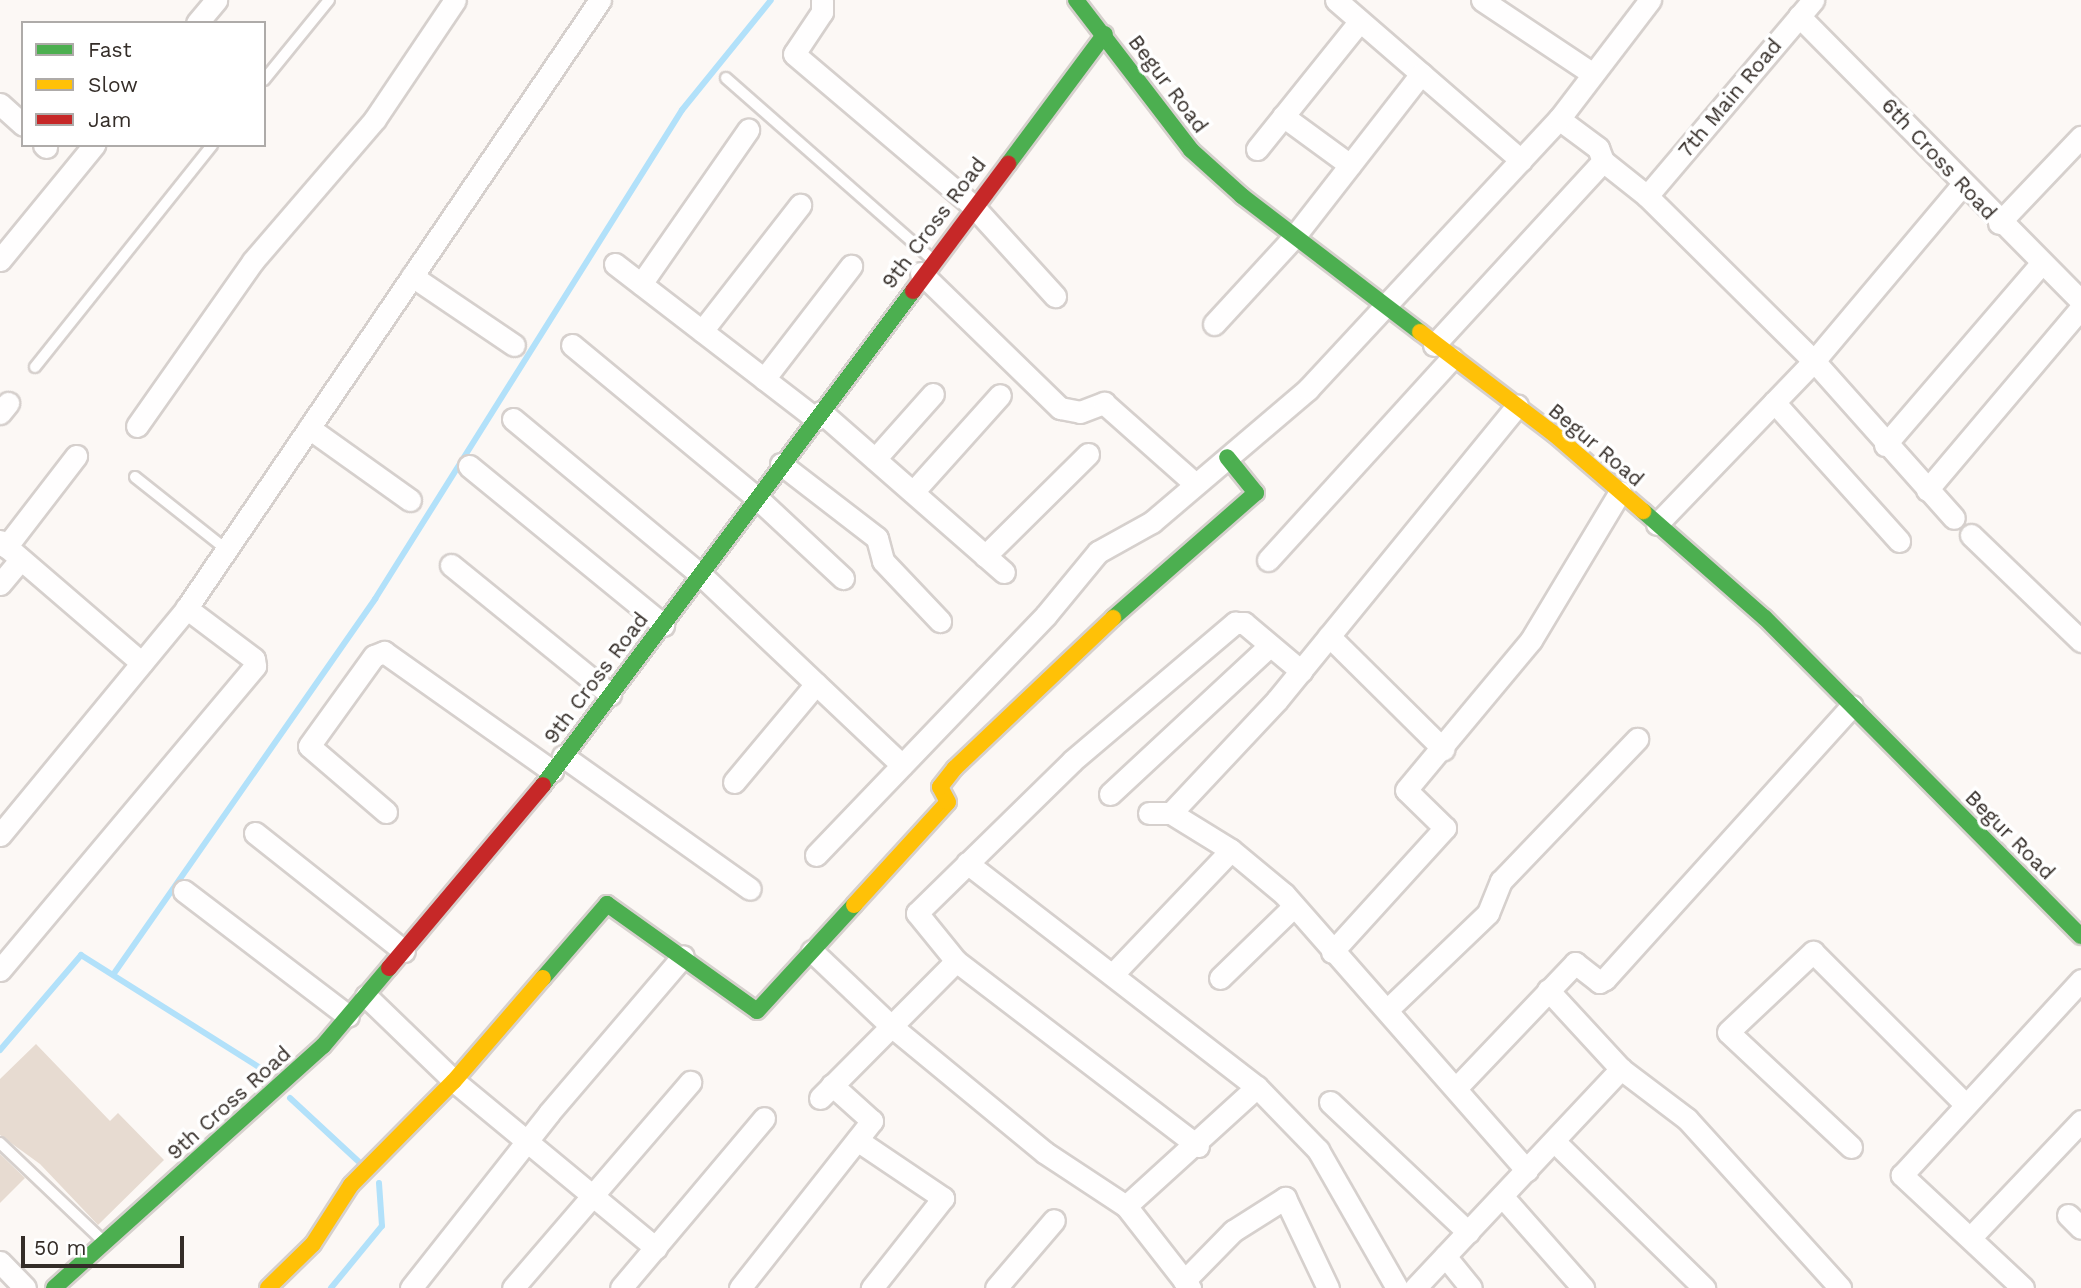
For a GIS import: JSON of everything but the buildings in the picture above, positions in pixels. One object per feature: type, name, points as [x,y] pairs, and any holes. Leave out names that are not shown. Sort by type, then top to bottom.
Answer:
[{"type":"street","points":[[199,21],[216,0]]},
{"type":"street","points":[[137,426],[253,261],[375,119],[455,0]]},
{"type":"street","points":[[0,835],[186,608],[600,0]]},
{"type":"street","points":[[822,0],[822,12],[794,54],[973,205],[1055,296]]},
{"type":"street","points":[[1336,0],[1521,160]]},
{"type":"street","points":[[1482,0],[1593,74]]},
{"type":"street","points":[[816,855],[1046,615],[1098,552],[1152,522],[1194,483],[1308,389],[1559,119],[1650,0]]},
{"type":"street","name":"Begur Road","points":[[1090,5],[1105,34],[1191,150],[1294,237],[1517,407],[1765,618],[2081,936]]},
{"type":"street","name":"6th Cross Road","points":[[1806,8],[1962,186],[2040,265],[2081,301]]},
{"type":"street","name":"7th Main Road","points":[[1647,196],[1806,8]]},
{"type":"street","points":[[1257,149],[1360,21]]},
{"type":"street","name":"9th Cross Road","points":[[54,1288],[323,1046],[404,951],[558,764],[819,416],[927,266],[1105,34]]},
{"type":"street","points":[[1214,324],[1294,237],[1422,74]]},
{"type":"street","points":[[0,104],[21,123]]},
{"type":"street","points":[[1283,116],[1350,165]]},
{"type":"street","points":[[1559,119],[1598,148],[1603,161],[1647,196],[1814,361],[1885,445],[1954,518]]},
{"type":"street","points":[[641,284],[748,130]]},
{"type":"street","points":[[1999,223],[2081,137]]},
{"type":"street","points":[[0,260],[92,147]]},
{"type":"street","points":[[1434,345],[1603,161]]},
{"type":"street","points":[[1657,524],[1814,361],[1962,186]]},
{"type":"street","points":[[702,331],[800,205]]},
{"type":"street","points":[[615,264],[764,379],[819,416],[875,459],[1003,572]]},
{"type":"street","points":[[1885,445],[2040,265]]},
{"type":"street","points":[[764,379],[851,266]]},
{"type":"street","points":[[927,266],[1060,408],[1080,412],[1104,403],[1194,483]]},
{"type":"street","points":[[412,276],[514,345]]},
{"type":"street","points":[[1927,490],[2081,308]]},
{"type":"street","points":[[572,345],[757,497],[843,578]]},
{"type":"street","points":[[1268,560],[1452,358]]},
{"type":"street","points":[[875,459],[933,394]]},
{"type":"street","points":[[913,492],[1000,395]]},
{"type":"street","points":[[1774,402],[1899,541]]},
{"type":"street","points":[[1171,813],[1301,671],[1517,407]]},
{"type":"street","points":[[513,419],[700,574],[902,765]]},
{"type":"street","points":[[309,428],[410,500]]},
{"type":"street","points":[[985,556],[1088,453]]},
{"type":"street","points":[[0,583],[8,550],[76,456]]},
{"type":"street","points":[[268,1288],[313,1244],[351,1185],[454,1081],[607,904],[757,1011],[948,802],[940,787],[955,768],[1170,564],[1256,494],[1227,457]]},
{"type":"street","points":[[781,464],[877,538],[883,561],[940,621]]},
{"type":"street","points":[[469,466],[663,625]]},
{"type":"street","points":[[1332,952],[1445,828],[1406,790],[1443,749],[1531,640],[1620,492]]},
{"type":"street","points":[[1972,535],[2081,641]]},
{"type":"street","points":[[8,550],[142,663]]},
{"type":"street","points":[[450,565],[610,694]]},
{"type":"street","points":[[0,970],[255,666],[254,659],[186,608]]},
{"type":"street","points":[[1198,1146],[956,961],[917,913],[1072,761],[1225,629],[1244,623],[1301,671]]},
{"type":"street","points":[[1329,636],[1443,749]]},
{"type":"street","points":[[1110,794],[1269,646]]},
{"type":"street","points":[[386,812],[310,746],[374,656],[384,652],[750,889]]},
{"type":"street","points":[[734,782],[816,684]]},
{"type":"street","points":[[1458,1086],[1577,962],[1602,982],[1852,706]]},
{"type":"street","points":[[1387,1010],[1488,913],[1501,881],[1637,739]]},
{"type":"street","points":[[1149,813],[1171,813],[1231,850],[1294,906],[1332,952],[1458,1086],[1527,1171]]},
{"type":"street","points":[[255,833],[404,951]]},
{"type":"street","points":[[1112,974],[1231,850]]},
{"type":"street","points":[[967,863],[1257,1087],[1318,1150],[1397,1288]]},
{"type":"street","points":[[184,891],[348,1016]]},
{"type":"street","points":[[1220,978],[1294,906]]},
{"type":"street","points":[[812,951],[890,1025],[1044,1152],[1126,1206],[1187,1285],[1233,1231],[1285,1198],[1328,1288]]},
{"type":"street","points":[[1851,1147],[1728,1032],[1813,952],[1966,1105]]},
{"type":"street","points":[[411,1288],[526,1141],[683,956]]},
{"type":"street","points":[[740,1288],[872,1121],[826,1091],[956,961]]},
{"type":"street","points":[[2023,1288],[1902,1175],[2081,980]]},
{"type":"street","points":[[1548,990],[1621,1069],[1687,1119],[1840,1288]]},
{"type":"street","points":[[366,996],[454,1081],[656,1248]]},
{"type":"street","points":[[1415,1288],[1621,1069]]},
{"type":"street","points":[[513,1288],[690,1083]]},
{"type":"street","points":[[1126,1206],[1198,1146],[1257,1087]]},
{"type":"street","points":[[1330,1102],[1468,1232]]},
{"type":"street","points":[[621,1288],[764,1118]]},
{"type":"street","points":[[1971,1237],[2081,1121]]},
{"type":"street","points":[[857,1140],[943,1198],[872,1288]]},
{"type":"street","points":[[1555,1142],[1704,1288]]},
{"type":"street","points":[[1503,1196],[1583,1288]]},
{"type":"street","points":[[996,1288],[1054,1220]]},
{"type":"street","points":[[1445,1256],[1471,1288]]},
{"type":"street","points":[[0,1262],[25,1288]]},
{"type":"lane","points":[[266,78],[329,0]]},
{"type":"lane","points":[[726,78],[927,266]]},
{"type":"lane","points":[[35,367],[210,147]]},
{"type":"lane","points":[[135,477],[226,549]]},
{"type":"lane","points":[[0,1143],[106,1242]]},
{"type":"waterway","points":[[115,972],[375,599],[682,110],[771,0]]},
{"type":"waterway","points":[[0,1050],[81,955],[265,1071]]},
{"type":"waterway","points":[[290,1098],[358,1161]]},
{"type":"waterway","points":[[331,1288],[382,1226],[379,1183]]},
{"type":"traffic: fast","points":[[1076,0],[1191,150],[1242,196],[1420,332]]},
{"type":"traffic: fast","points":[[1008,164],[1105,34]]},
{"type":"traffic: fast","points":[[543,785],[913,291]]},
{"type":"traffic: fast","points":[[1113,618],[1256,493],[1227,457]]},
{"type":"traffic: fast","points":[[1643,511],[1765,618],[2081,936]]},
{"type":"traffic: fast","points":[[543,978],[607,904],[757,1011],[854,905]]},
{"type":"traffic: fast","points":[[54,1288],[323,1046],[389,968]]},
{"type":"traffic: slow","points":[[1420,332],[1554,434],[1643,511]]},
{"type":"traffic: slow","points":[[854,905],[948,802],[940,787],[955,768],[1113,618]]},
{"type":"traffic: slow","points":[[268,1288],[313,1244],[351,1185],[454,1081],[543,978]]},
{"type":"traffic: jam","points":[[913,291],[1008,164]]},
{"type":"traffic: jam","points":[[389,968],[543,785]]}]
